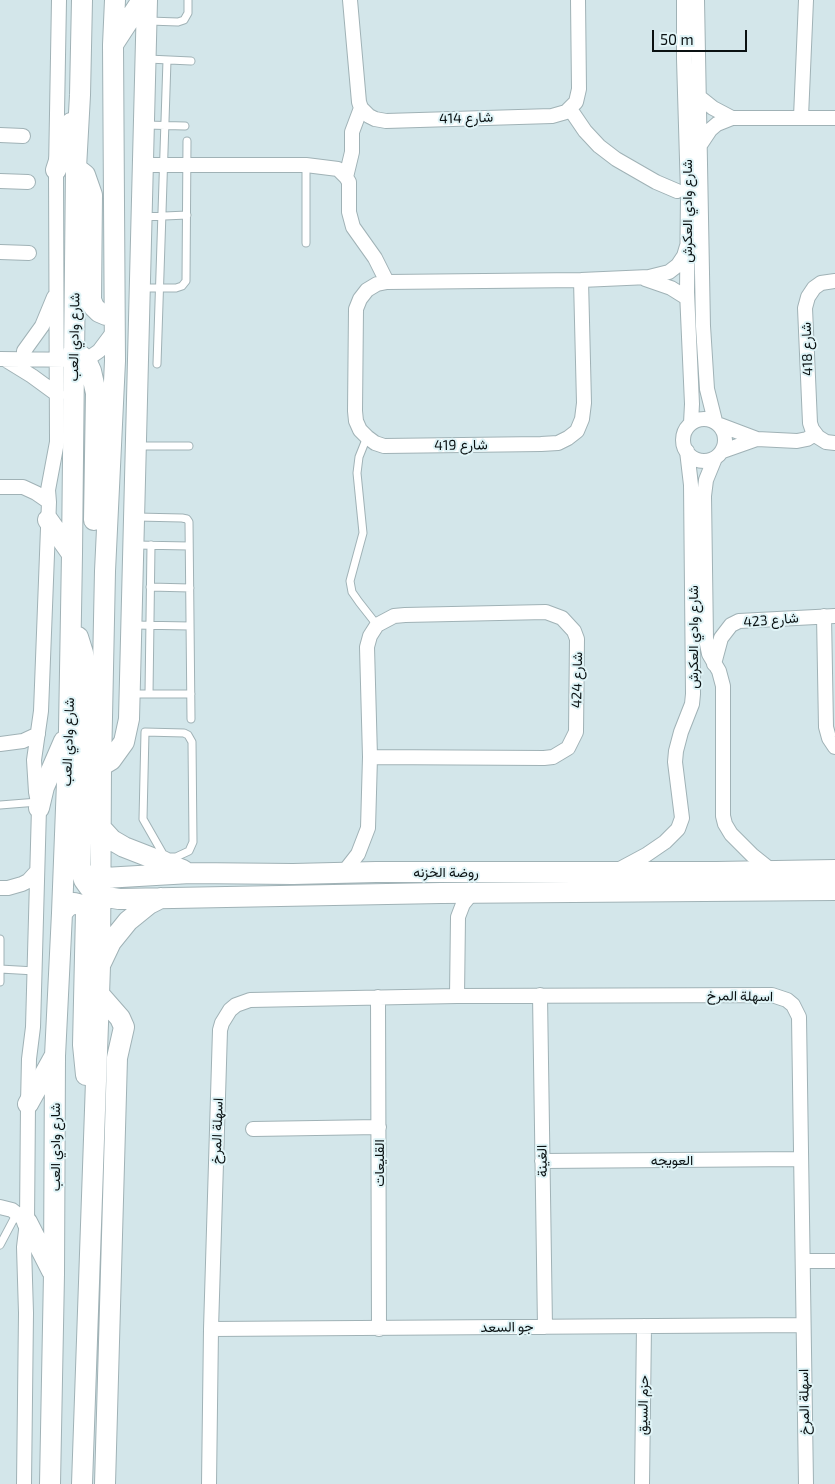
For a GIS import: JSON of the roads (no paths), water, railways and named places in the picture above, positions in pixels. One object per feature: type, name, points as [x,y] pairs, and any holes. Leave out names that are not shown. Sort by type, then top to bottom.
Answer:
[{"type":"street","points":[[13,1212],[27,1193],[28,1104],[38,870],[39,805],[34,760],[41,711],[49,475],[57,447],[58,396],[69,357],[57,288],[56,170],[59,0]]},
{"type":"street","name":"شارع وادي العب","points":[[50,1484],[54,1274],[55,1056],[69,730],[71,618],[69,357],[82,0]]},
{"type":"street","points":[[82,1484],[100,966],[95,885],[101,828],[105,571],[114,371],[113,45],[115,0]]},
{"type":"street","points":[[113,45],[142,0]]},
{"type":"street","points":[[101,766],[111,760],[124,742],[136,732],[139,694],[142,545],[134,517],[136,446],[149,288],[151,216],[142,165],[146,0]]},
{"type":"street","points":[[346,176],[352,152],[352,132],[361,108],[358,96],[350,0]]},
{"type":"street","points":[[578,0],[579,89],[576,102],[570,109],[585,131],[599,146],[616,159],[676,191]]},
{"type":"street","name":"شارع وادي العكرش","points":[[684,0],[687,298],[692,404],[691,422]]},
{"type":"street","name":"شارع وادي العكرش","points":[[697,0],[705,359],[707,389],[718,423]]},
{"type":"street","points":[[801,118],[806,0]]},
{"type":"street","points":[[56,170],[80,95]]},
{"type":"street","points":[[698,96],[713,108],[732,118]]},
{"type":"street","name":"شارع 414","points":[[361,108],[375,119],[386,121],[552,116],[559,115],[570,109]]},
{"type":"street","points":[[700,144],[717,124],[732,118],[835,118]]},
{"type":"street","points":[[0,135],[23,136]]},
{"type":"street","points":[[142,165],[306,165],[338,169],[346,176],[350,188],[350,212],[353,227],[375,258],[387,282]]},
{"type":"street","points":[[76,168],[84,175],[92,195],[91,300],[99,312],[106,315],[114,323]]},
{"type":"street","points":[[0,181],[28,182]]},
{"type":"street","points":[[367,437],[360,430],[356,421],[355,411],[356,309],[360,299],[367,290],[377,284],[387,282],[581,280],[649,277],[670,272],[684,256],[687,246]]},
{"type":"street","points":[[0,252],[29,253]]},
{"type":"street","points":[[639,278],[662,284],[687,298]]},
{"type":"street","name":"شارع 419","points":[[367,437],[375,443],[384,446],[541,444],[558,443],[568,438],[576,430],[582,419],[584,403],[581,280]]},
{"type":"street","name":"شارع 418","points":[[815,434],[810,423],[805,308],[808,297],[814,288],[821,283],[835,281]]},
{"type":"street","points":[[24,351],[42,326],[57,288]]},
{"type":"street","points":[[2,357],[69,357],[99,351],[114,323]]},
{"type":"street","points":[[2,357],[24,351],[69,357],[91,371],[96,393],[94,530],[105,571]]},
{"type":"street","points":[[2,357],[32,376],[58,396]]},
{"type":"street","points":[[758,439],[719,454],[709,460],[696,459],[686,451],[683,439],[691,422],[703,418],[758,439],[797,441],[807,439],[815,434],[826,442],[835,443]]},
{"type":"street","points":[[718,423],[726,438],[706,480],[704,496],[706,639],[709,654],[721,678],[722,686],[722,809],[725,824],[737,841],[772,871]]},
{"type":"street","name":"شارع وادي العكرش","points":[[612,872],[633,862],[665,842],[678,829],[682,818],[675,757],[677,741],[692,704],[694,689],[692,485],[686,451]]},
{"type":"street","points":[[0,487],[23,487],[49,475]]},
{"type":"street","points":[[23,487],[36,493],[72,554]]},
{"type":"street","name":"شارع 424","points":[[370,757],[553,757],[568,748],[576,732],[577,639],[574,631],[562,618],[546,612],[405,615],[394,616],[378,625]]},
{"type":"street","name":"شارع 423","points":[[714,664],[721,638],[731,625],[739,621],[830,616],[826,728],[829,738],[835,747]]},
{"type":"street","points":[[71,618],[83,653],[85,678],[80,859],[95,885]]},
{"type":"street","points":[[344,872],[354,861],[361,847],[369,822],[370,757],[367,646],[370,636],[378,625]]},
{"type":"street","points":[[39,805],[44,787],[69,730]]},
{"type":"street","points":[[4,745],[23,741],[38,734]]},
{"type":"street","points":[[4,745],[34,760]]},
{"type":"street","points":[[101,828],[112,840],[124,847],[190,873]]},
{"type":"street","points":[[361,847],[367,864],[376,872]]},
{"type":"street","points":[[4,888],[15,887],[28,881],[38,870]]},
{"type":"street","name":"روضة الخزنه","points":[[62,904],[95,885],[190,873],[835,870]]},
{"type":"street","points":[[293,874],[294,896]]},
{"type":"street","name":"روضة الخزنه","points":[[95,885],[118,899],[472,893],[835,890]]},
{"type":"street","points":[[4,888],[24,893],[36,903]]},
{"type":"street","points":[[457,996],[458,917],[463,904],[472,893]]},
{"type":"street","points":[[441,894],[458,917]]},
{"type":"street","points":[[100,966],[112,942],[128,921],[149,904],[161,898]]},
{"type":"street","points":[[62,904],[67,907],[74,903],[82,905],[86,912],[83,1045],[85,1071],[95,1108]]},
{"type":"street","points":[[99,994],[120,1018],[124,1027],[117,1058],[105,1484]]},
{"type":"street","name":"اسهلة المرخ","points":[[209,1484],[211,1330],[220,1030],[225,1016],[236,1005],[250,1000],[540,995],[772,995],[787,1000],[793,1005],[799,1017],[806,1484]]},
{"type":"street","name":"الغينة","points":[[540,995],[544,1327]]},
{"type":"street","name":"القليعات","points":[[378,997],[379,1329]]},
{"type":"street","points":[[28,1104],[55,1056]]},
{"type":"street","points":[[253,1129],[379,1127]]},
{"type":"street","name":"العويجه","points":[[542,1161],[802,1159]]},
{"type":"street","points":[[13,1212],[27,1193]]},
{"type":"street","points":[[13,1212],[54,1274]]},
{"type":"street","points":[[13,1212],[24,1247],[26,1313],[24,1484]]},
{"type":"street","points":[[803,1261],[835,1261]]},
{"type":"street","points":[[89,1278],[111,1309]]},
{"type":"street","name":"جو السعد","points":[[211,1330],[803,1325]]},
{"type":"street","name":"حزم السيق","points":[[642,1484],[644,1326]]},
{"type":"lane","points":[[146,21],[178,22],[184,20],[188,13],[188,0]]},
{"type":"lane","points":[[145,59],[191,61]]},
{"type":"lane","points":[[167,60],[163,165],[151,216],[187,215]]},
{"type":"lane","points":[[144,125],[185,126]]},
{"type":"lane","points":[[157,364],[149,288],[179,288],[186,281],[187,141]]},
{"type":"lane","points":[[306,165],[306,243]]},
{"type":"lane","points":[[367,437],[359,457],[357,474],[363,533],[350,581],[356,597],[378,625]]},
{"type":"lane","points":[[136,446],[189,446]]},
{"type":"lane","points":[[134,517],[182,518],[187,519],[189,525],[191,719]]},
{"type":"lane","points":[[189,546],[142,545],[150,587],[140,625],[190,626]]},
{"type":"lane","points":[[150,587],[190,588]]},
{"type":"lane","points":[[139,694],[191,694]]},
{"type":"lane","points":[[136,732],[184,734],[191,738],[192,846],[189,851],[176,857],[169,857],[163,854],[142,819],[136,732]]},
{"type":"lane","points":[[0,805],[39,805]]},
{"type":"lane","points":[[0,939],[0,982]]},
{"type":"lane","points":[[0,970],[35,970]]},
{"type":"lane","points":[[0,1245],[13,1212]]}]
